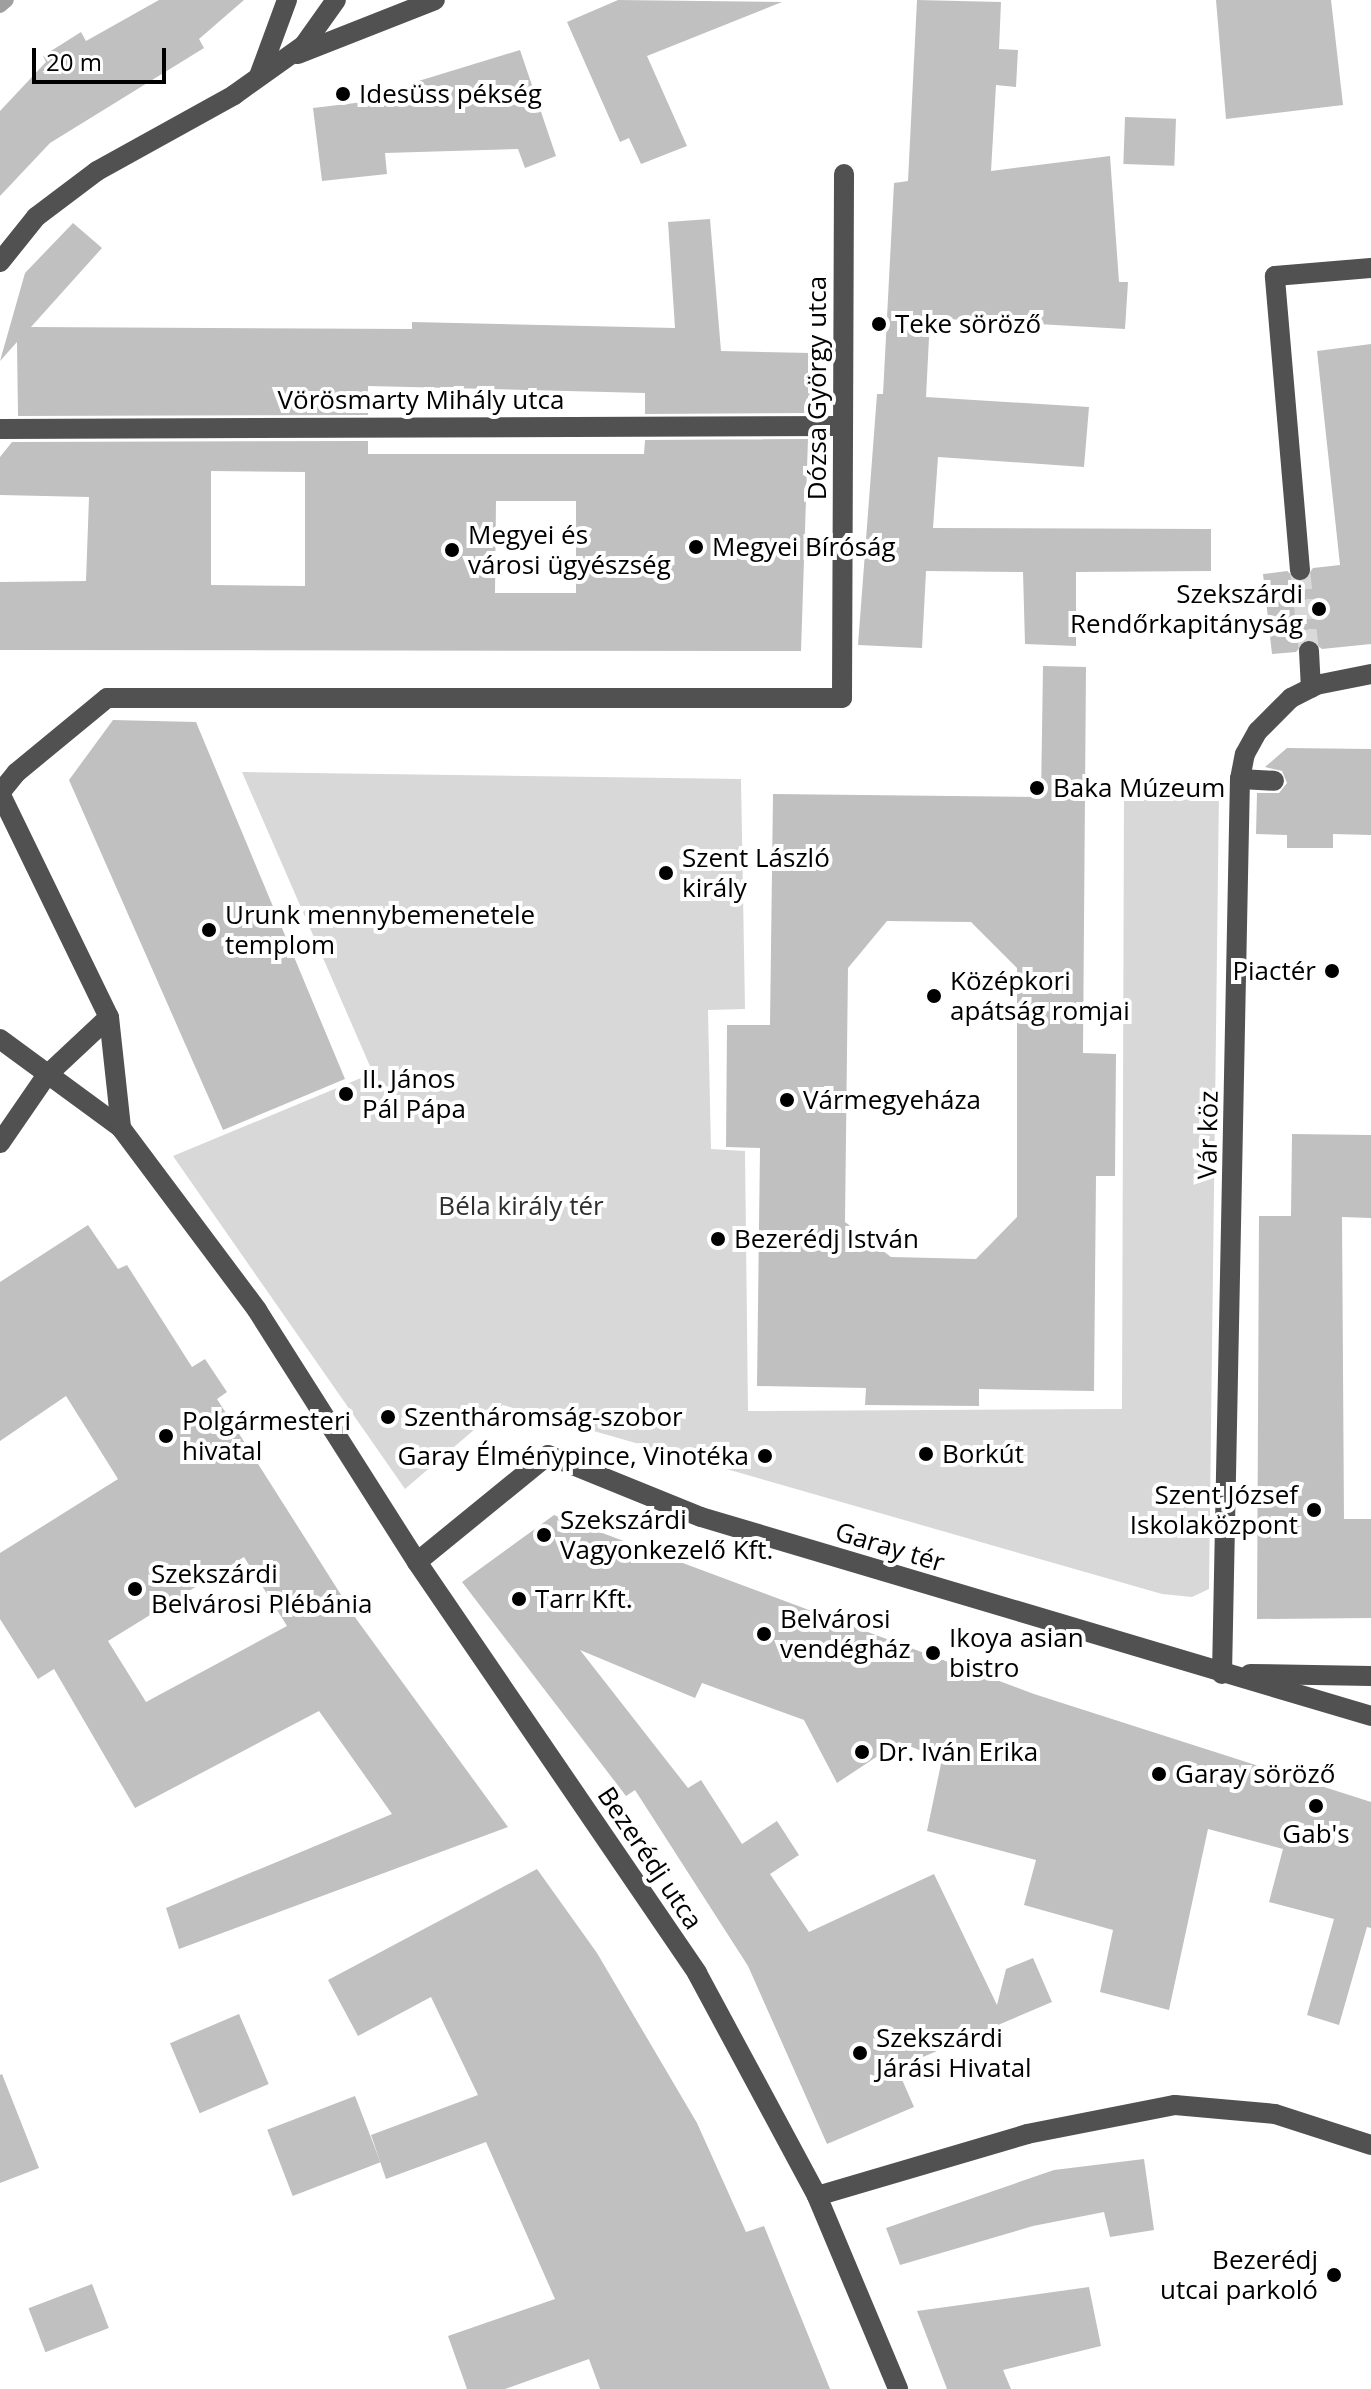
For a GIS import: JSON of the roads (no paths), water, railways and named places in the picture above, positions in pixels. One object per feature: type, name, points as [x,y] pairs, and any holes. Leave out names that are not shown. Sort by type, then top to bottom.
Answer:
[{"type":"street","points":[[259,76],[287,0]]},
{"type":"street","points":[[0,262],[36,217],[97,171],[259,76],[304,45],[336,0]]},
{"type":"street","points":[[283,60],[435,0]]},
{"type":"street","name":"Dózsa György utca","points":[[0,793],[16,773],[107,698],[842,698],[844,174]]},
{"type":"street","points":[[1300,570],[1275,276],[1371,268]]},
{"type":"street","name":"Vörösmarty Mihály utca","points":[[0,429],[842,426]]},
{"type":"street","points":[[1309,651],[1311,688]]},
{"type":"street","name":"Vár köz","points":[[1222,1674],[1240,779],[1245,754],[1258,731],[1291,698],[1311,688],[1371,674]]},
{"type":"street","points":[[1240,779],[1274,781]]},
{"type":"street","points":[[0,793],[109,1017],[121,1128]]},
{"type":"street","points":[[0,1143],[46,1076],[109,1017]]},
{"type":"street","points":[[0,1039],[46,1076],[121,1128],[257,1310],[417,1562]]},
{"type":"street","name":"Garay tér","points":[[417,1562],[548,1455],[701,1517],[1371,1716]]},
{"type":"street","name":"Bezerédj utca","points":[[417,1562],[697,1973],[817,2196],[898,2389]]},
{"type":"street","name":"Garay tér","points":[[1222,1674],[1371,1676]]},
{"type":"street","points":[[817,2196],[1027,2134],[1175,2105],[1275,2114],[1371,2145]]},
{"type":"waterway","points":[[0,6],[7,0]]},
{"type":"tunnel","points":[[1300,570],[1309,651]]},
{"type":"place","name":"Idesüss pékség","points":[[343,94]]},
{"type":"place","name":"Teke söröző","points":[[879,324]]},
{"type":"place","name":"Megyei Bíróság","points":[[696,547]]},
{"type":"place","name":"Megyei és városi ügyészség","points":[[452,550]]},
{"type":"place","name":"Szekszárdi Rendőrkapitányság","points":[[1319,609]]},
{"type":"place","name":"Baka Múzeum","points":[[1037,788]]},
{"type":"place","name":"Szent László király","points":[[666,873]]},
{"type":"place","name":"Urunk mennybemenetele templom","points":[[209,930]]},
{"type":"place","name":"Piactér","points":[[1332,971]]},
{"type":"place","name":"Középkori apátság romjai","points":[[934,996]]},
{"type":"place","name":"II. János Pál Pápa","points":[[346,1094]]},
{"type":"place","name":"Vármegyeháza","points":[[787,1100]]},
{"type":"place","name":"Bezerédj István","points":[[718,1239]]},
{"type":"place","name":"Szentháromság-szobor","points":[[388,1417]]},
{"type":"place","name":"Polgármesteri hivatal","points":[[166,1436]]},
{"type":"place","name":"Borkút","points":[[926,1454]]},
{"type":"place","name":"Garay Élménypince, Vinotéka","points":[[765,1456]]},
{"type":"place","name":"Szent József Iskolaközpont","points":[[1314,1510]]},
{"type":"place","name":"Szekszárdi Vagyonkezelő Kft.","points":[[544,1535]]},
{"type":"place","name":"Szekszárdi Belvárosi Plébánia","points":[[135,1589]]},
{"type":"place","name":"Tarr Kft.","points":[[519,1599]]},
{"type":"place","name":"Belvárosi vendégház","points":[[764,1634]]},
{"type":"place","name":"Ikoya asian bistro","points":[[933,1653]]},
{"type":"place","name":"Dr. Iván Erika","points":[[862,1752]]},
{"type":"place","name":"Garay söröző","points":[[1159,1774]]},
{"type":"place","name":"Gab's","points":[[1316,1806]]},
{"type":"place","name":"Szekszárdi Járási Hivatal","points":[[860,2053]]},
{"type":"place","name":"Bezerédj utcai parkoló","points":[[1334,2275]]},
{"type":"park label","name":"Béla király tér","points":[[521,1206]]}]
